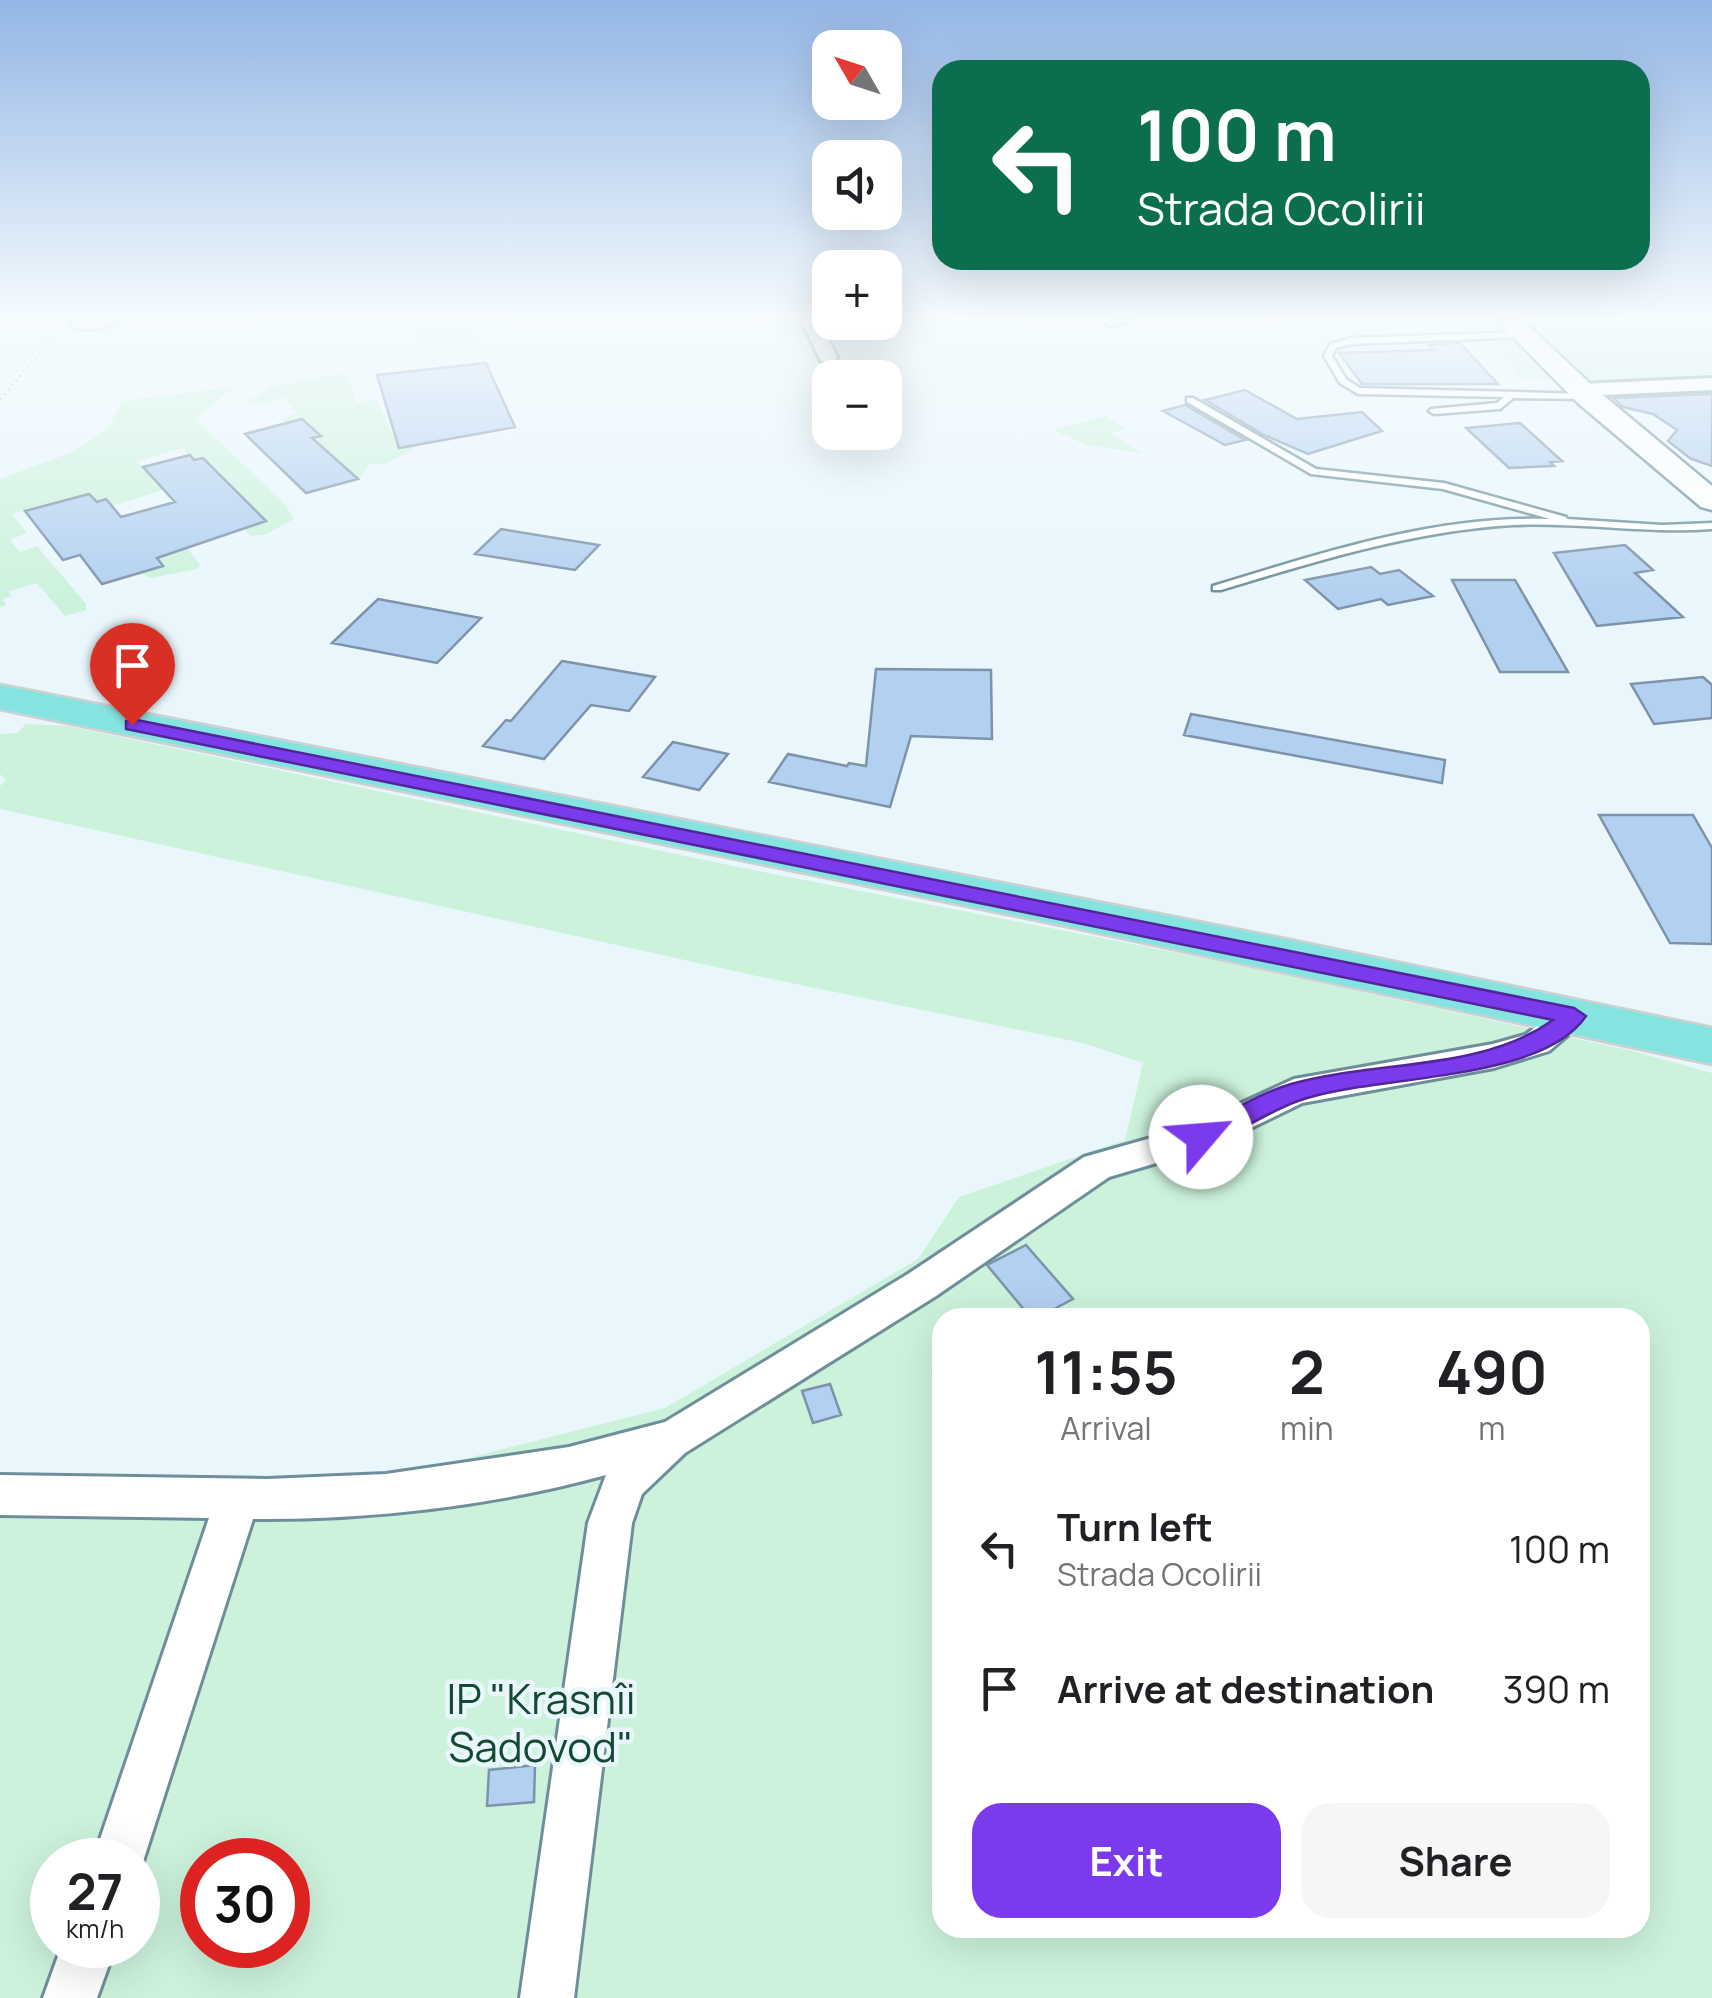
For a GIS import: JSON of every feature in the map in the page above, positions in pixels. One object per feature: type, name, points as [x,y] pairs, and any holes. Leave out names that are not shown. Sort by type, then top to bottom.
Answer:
[{"type":"main road","points":[[1607,413],[1712,502]]},
{"type":"main road","points":[[0,697],[1712,1046]]},
{"type":"main road","points":[[1630,1028],[1712,1056]]},
{"type":"street","points":[[547,1998],[610,1523],[624,1482],[675,1438],[922,1285],[1098,1166],[1201,1137],[1294,1092],[1494,1056],[1537,1043],[1574,1016]]},
{"type":"street","points":[[0,1494],[267,1499],[386,1494],[569,1466],[675,1438]]},
{"type":"street","points":[[126,1838],[238,1496]]},
{"type":"street","points":[[70,1998],[81,1968]]},
{"type":"lane","points":[[1213,413],[1314,472],[1460,489],[1580,526]]},
{"type":"lane","points":[[1217,588],[1298,564],[1456,528],[1520,522],[1669,530],[1712,526]]},
{"type":"green space","points":[[116,413],[202,413],[195,419],[284,503],[294,519],[267,534],[251,536],[243,528],[265,520],[204,458],[194,460],[183,448],[143,459],[137,462],[163,490],[112,506],[107,500],[97,502],[89,494],[12,514],[27,533],[10,540],[20,552],[37,546],[86,604],[86,610],[65,616],[37,583],[9,591],[11,596],[3,599],[6,605],[0,607],[0,479],[74,451],[108,429]]},
{"type":"green space","points":[[297,413],[383,413],[399,448],[420,445],[386,464],[370,464],[358,479],[312,438],[320,435],[302,419],[285,423],[280,419]]},
{"type":"green space","points":[[1105,416],[1125,429],[1110,433],[1142,453],[1086,445],[1053,430]]},
{"type":"green space","points":[[146,510],[182,551],[188,549],[200,565],[197,569],[151,578],[140,573],[163,566],[121,517]]},
{"type":"green space","name":"IP \"Krasnîi Sadovod\"","points":[[26,724],[69,726],[733,866],[1229,963],[1633,1051],[1712,1073],[1712,1998],[0,1998],[0,1486],[350,1488],[665,1408],[918,1259],[959,1197],[1125,1140],[1143,1063],[1083,1043],[757,976],[0,809],[0,786],[6,780],[0,774],[0,734],[17,733]]},
{"type":"building","points":[[389,413],[509,413],[515,427],[399,448]]},
{"type":"building","points":[[1167,413],[1199,413],[1245,440],[1225,445]]},
{"type":"building","points":[[1227,413],[1287,413],[1297,419],[1363,413],[1382,431],[1308,454]]},
{"type":"building","points":[[1650,413],[1712,413],[1712,466],[1691,459],[1668,441],[1677,430]]},
{"type":"building","points":[[302,419],[321,436],[312,438],[358,479],[306,493],[245,434]]},
{"type":"building","points":[[1520,423],[1562,461],[1550,462],[1554,466],[1509,468],[1466,428]]},
{"type":"building","points":[[190,455],[194,460],[203,458],[266,521],[157,558],[163,566],[102,584],[80,555],[63,560],[25,511],[89,494],[97,502],[106,499],[121,517],[175,502],[143,467]]},
{"type":"building","points":[[501,529],[599,545],[575,570],[475,554]]},
{"type":"building","points":[[1625,545],[1653,570],[1635,573],[1683,617],[1597,626],[1554,553]]},
{"type":"building","points":[[1371,567],[1380,574],[1399,570],[1433,596],[1388,605],[1381,599],[1338,609],[1305,580]]},
{"type":"building","points":[[1452,580],[1515,580],[1568,672],[1500,672]]},
{"type":"building","points":[[378,599],[481,618],[437,663],[332,643]]},
{"type":"building","points":[[562,661],[655,677],[629,711],[591,705],[544,759],[483,746],[506,720],[511,721]]},
{"type":"building","points":[[876,669],[991,670],[992,739],[911,736],[890,807],[769,782],[788,754],[866,766]]},
{"type":"building","points":[[1703,677],[1712,685],[1712,718],[1654,724],[1631,684]]},
{"type":"building","points":[[1191,714],[1445,760],[1442,783],[1184,735]]},
{"type":"building","points":[[673,742],[728,754],[699,790],[643,777]]},
{"type":"building","points":[[1599,815],[1693,815],[1712,848],[1712,944],[1670,943]]},
{"type":"building","points":[[1026,1245],[1073,1299],[1056,1308],[1023,1308],[987,1265]]},
{"type":"building","points":[[830,1384],[841,1415],[813,1423],[802,1391]]},
{"type":"building","points":[[535,1765],[534,1802],[487,1806],[489,1770]]},
{"type":"route","points":[[132,725],[1574,1016],[1537,1043],[1494,1056],[1294,1092],[1201,1137]]}]
